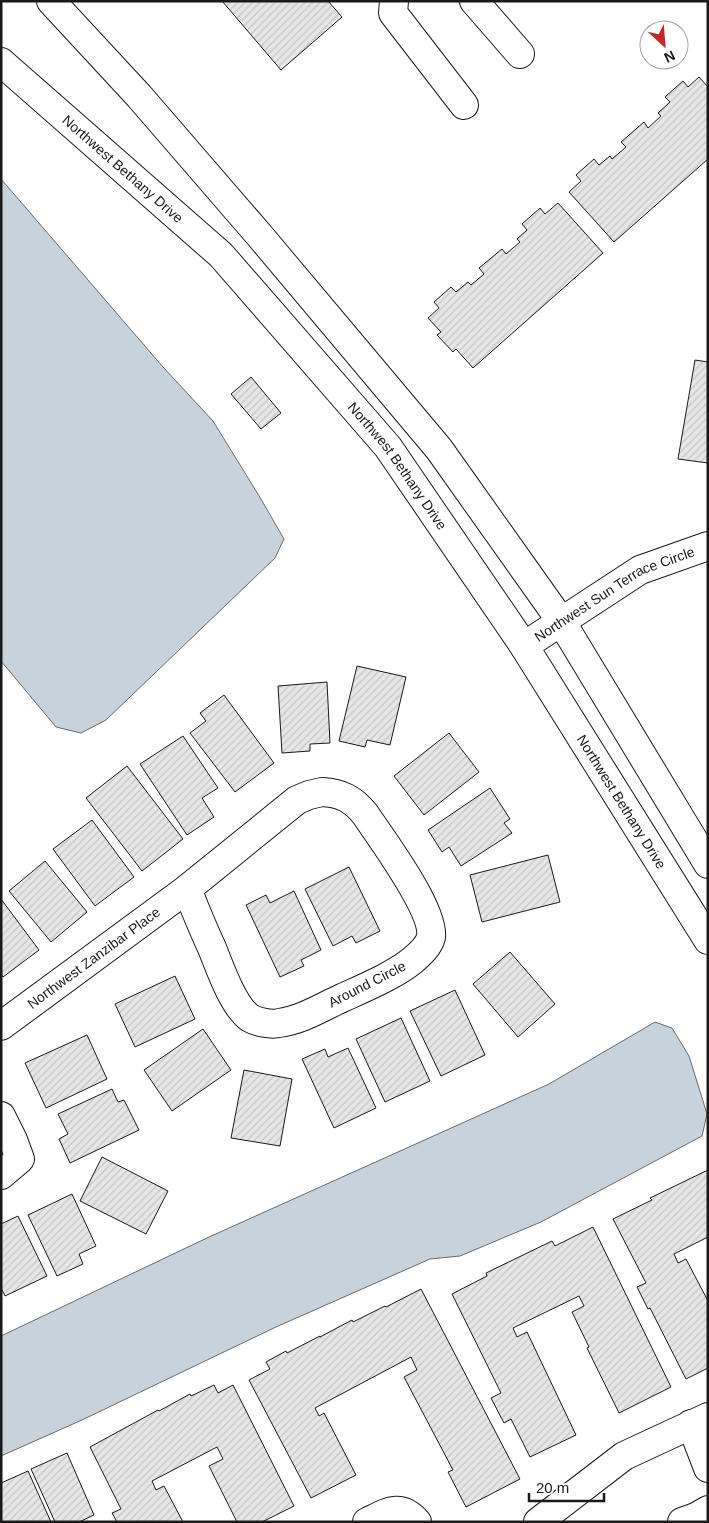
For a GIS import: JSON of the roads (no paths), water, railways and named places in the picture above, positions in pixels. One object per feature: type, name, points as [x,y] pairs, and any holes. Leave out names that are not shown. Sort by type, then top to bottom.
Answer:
[{"type":"street","points":[[52,1],[139,96],[241,214],[439,449],[561,621],[708,864]]},
{"type":"street","points":[[394,1],[393,13],[464,105]]},
{"type":"street","points":[[474,1],[520,54]]},
{"type":"street","name":"Northwest Bethany Drive","points":[[1,62],[221,255],[388,447],[524,646],[708,940]]},
{"type":"street","name":"Northwest Sun Terrace Circle","points":[[524,646],[640,570],[708,546]]},
{"type":"street","name":"Around Circle","points":[[322,792],[335,793],[349,799],[359,807],[404,870],[425,910],[431,926],[431,938],[425,949],[412,962],[376,982],[295,1020],[277,1024],[262,1022],[251,1018],[242,1010],[227,986],[187,889],[297,800],[322,792]]},
{"type":"street","name":"Northwest Zanzibar Place","points":[[1,1026],[187,889]]},
{"type":"street","points":[[1,1116],[20,1159],[1,1175]]},
{"type":"street","points":[[538,1522],[624,1456],[700,1421],[708,1468]]},
{"type":"street","points":[[367,1522],[394,1510],[410,1514],[417,1522]]},
{"type":"street","points":[[682,1522],[708,1510]]}]
